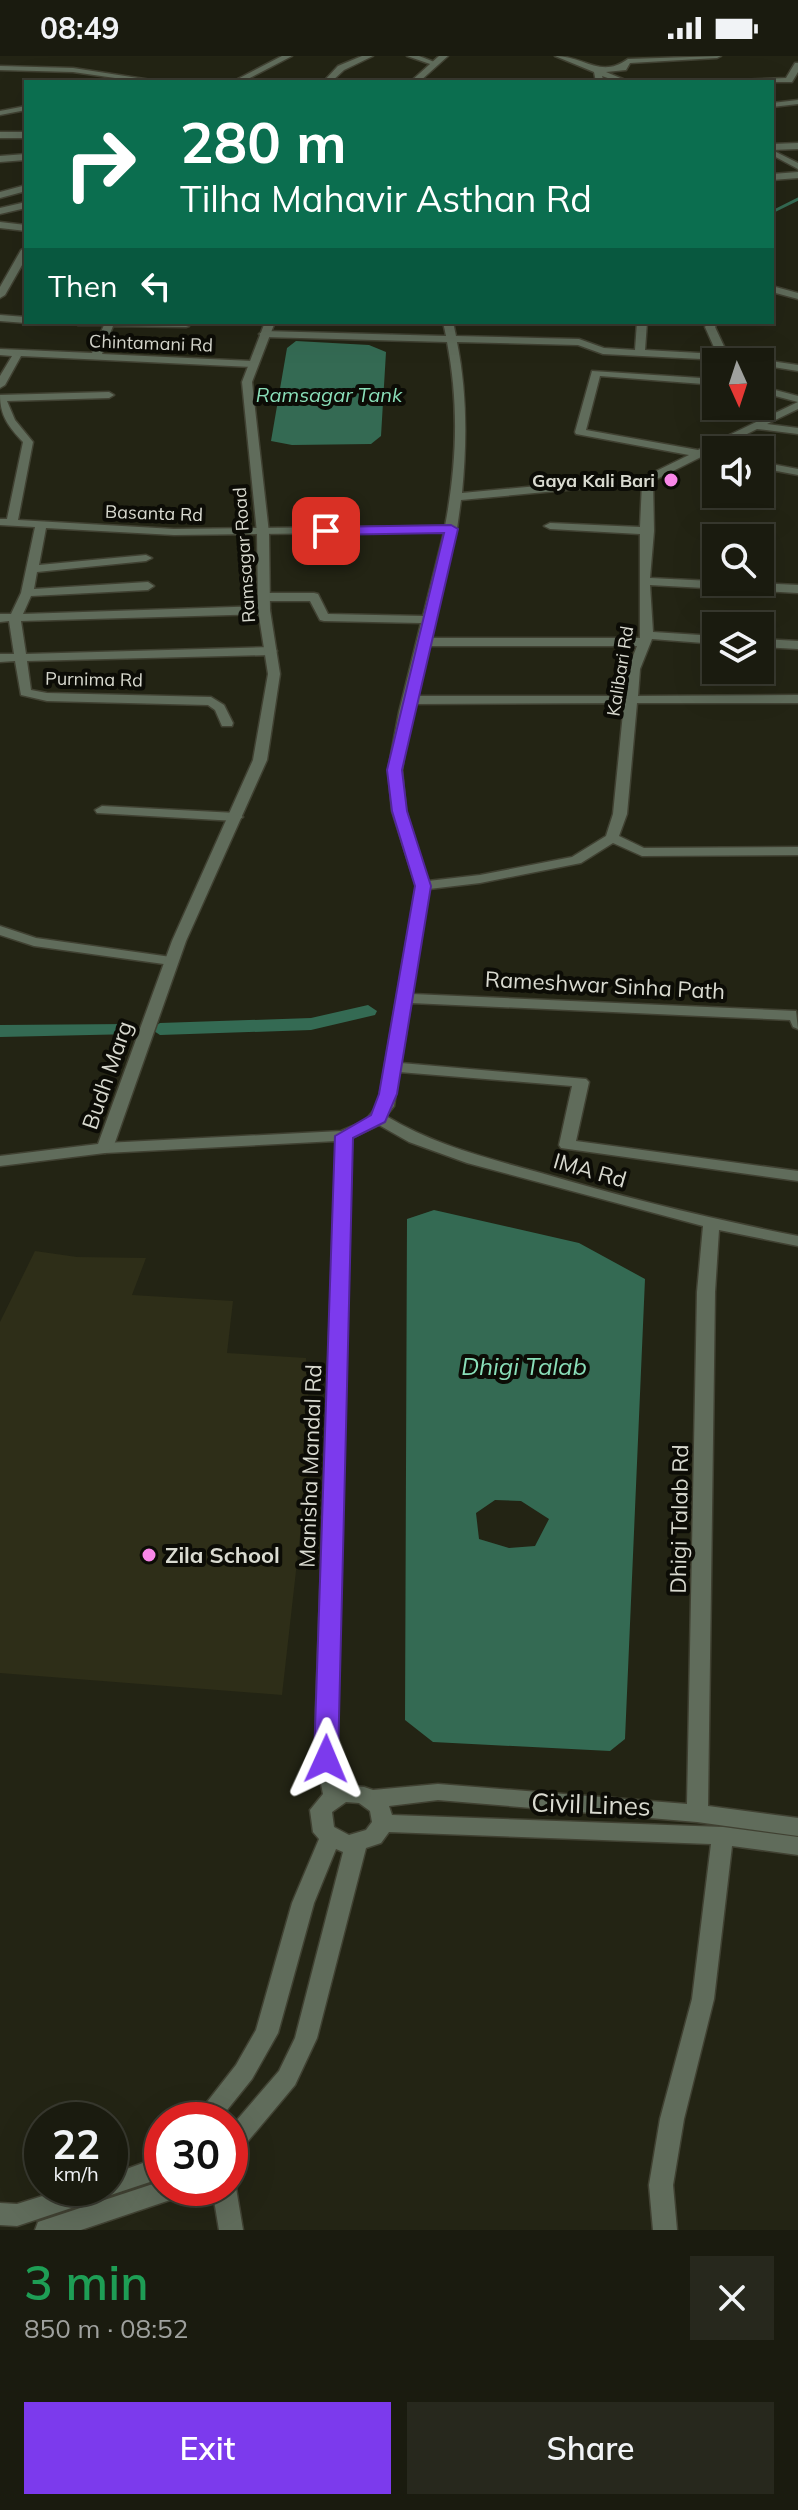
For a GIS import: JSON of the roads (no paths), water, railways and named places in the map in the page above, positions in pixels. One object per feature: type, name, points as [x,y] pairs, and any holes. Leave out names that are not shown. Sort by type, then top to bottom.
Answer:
[{"type":"street","points":[[240,80],[288,56]]},
{"type":"street","points":[[329,80],[341,68],[369,56]]},
{"type":"street","points":[[411,56],[433,63]]},
{"type":"street","points":[[416,80],[444,56]]},
{"type":"street","points":[[559,56],[621,80]]},
{"type":"street","points":[[597,70],[623,68],[633,58],[717,56]]},
{"type":"street","points":[[45,69],[52,59]]},
{"type":"street","points":[[774,81],[789,80],[798,65]]},
{"type":"street","points":[[0,68],[45,69],[142,80]]},
{"type":"street","points":[[597,70],[600,80]]},
{"type":"street","points":[[97,80],[105,76]]},
{"type":"street","points":[[774,97],[798,94]]},
{"type":"street","points":[[774,105],[798,102]]},
{"type":"street","points":[[0,113],[24,108]]},
{"type":"street","points":[[0,135],[24,135]]},
{"type":"street","points":[[774,150],[798,146]]},
{"type":"street","points":[[774,151],[798,166]]},
{"type":"street","points":[[0,159],[24,157]]},
{"type":"street","points":[[774,177],[798,175]]},
{"type":"street","points":[[0,186],[23,190]]},
{"type":"street","points":[[0,195],[23,190]]},
{"type":"street","points":[[0,211],[24,205]]},
{"type":"street","points":[[0,225],[24,228]]},
{"type":"street","points":[[5,292],[24,254]]},
{"type":"street","points":[[774,290],[798,296]]},
{"type":"street","points":[[0,318],[24,320]]},
{"type":"street","points":[[96,357],[110,324]]},
{"type":"street","points":[[378,337],[380,324]]},
{"type":"street","points":[[105,1148],[344,1136],[379,1118],[386,1106],[423,886],[404,831],[395,786],[396,759],[459,497],[464,435],[449,324]]},
{"type":"street","points":[[640,352],[642,324]]},
{"type":"street","points":[[712,324],[710,327],[720,348]]},
{"type":"street","points":[[267,328],[378,337],[585,343],[598,351],[702,356]]},
{"type":"street","name":"Ramsagar Road","points":[[171,961],[260,760],[274,674],[264,604],[263,533],[247,382],[267,328]]},
{"type":"street","name":"Chintamani Rd","points":[[0,352],[252,364]]},
{"type":"street","points":[[0,385],[18,353]]},
{"type":"street","points":[[774,364],[798,368]]},
{"type":"street","points":[[701,453],[580,432],[596,373],[702,381]]},
{"type":"street","points":[[774,394],[798,402]]},
{"type":"street","points":[[6,521],[28,442],[10,421],[0,398],[109,395]]},
{"type":"street","points":[[459,497],[648,479],[798,402]]},
{"type":"street","points":[[755,426],[798,431]]},
{"type":"street","points":[[774,468],[798,472]]},
{"type":"street","name":"Kalibari Rd","points":[[612,838],[620,814],[634,669],[646,638],[644,581],[648,479]]},
{"type":"street","name":"Basanta Rd","points":[[6,521],[132,532],[451,529]]},
{"type":"street","points":[[15,618],[27,593],[41,525]]},
{"type":"street","points":[[550,526],[648,531]]},
{"type":"street","points":[[30,569],[146,558]]},
{"type":"street","points":[[644,581],[798,589]]},
{"type":"street","points":[[27,593],[148,586]]},
{"type":"street","points":[[0,618],[264,604],[314,597],[324,617],[428,620]]},
{"type":"street","name":"Purnima Rd","points":[[15,618],[25,692],[29,695],[203,700],[220,708],[227,723]]},
{"type":"street","points":[[423,642],[702,640]]},
{"type":"street","points":[[774,644],[798,645]]},
{"type":"street","points":[[0,658],[271,651]]},
{"type":"street","points":[[409,700],[798,699]]},
{"type":"street","points":[[102,810],[236,817]]},
{"type":"street","points":[[423,886],[576,860],[612,838],[642,852],[798,851]]},
{"type":"street","points":[[0,930],[34,942],[171,961]]},
{"type":"street","name":"Budh Marg","points":[[0,1161],[105,1148],[171,961]]},
{"type":"street","name":"Rameshwar Sinha Path","points":[[403,998],[797,1017]]},
{"type":"street","points":[[392,1067],[581,1082],[567,1145],[798,1176]]},
{"type":"street","name":"IMA Rd","points":[[379,1118],[404,1135],[438,1148],[711,1225],[798,1241]]},
{"type":"street","name":"Manisha Mandal Rd","points":[[334,1797],[326,1759],[326,1721],[344,1136]]},
{"type":"street","name":"Dhigi Talab Rd","points":[[697,1813],[706,1292],[711,1225]]},
{"type":"street","points":[[220,2102],[244,2072],[267,2033],[303,1903],[330,1838],[320,1818],[325,1804],[334,1797],[354,1793],[373,1799],[438,1792],[697,1813],[798,1827]]},
{"type":"street","points":[[330,1838],[356,1844],[373,1837],[383,1823],[383,1814],[373,1799]]},
{"type":"street","name":"Civil Lines","points":[[383,1823],[723,1836],[798,1846]]},
{"type":"street","points":[[665,2230],[661,2185],[672,2119],[703,1999],[723,1836]]},
{"type":"street","points":[[248,2124],[287,2078],[306,2038],[356,1844]]},
{"type":"street","points":[[47,2230],[144,2198]]},
{"type":"street","points":[[10,2220],[51,2206]]},
{"type":"street","points":[[227,2206],[231,2230]]},
{"type":"water","name":"Ramsagar Tank","points":[[296,341],[369,345],[386,352],[381,436],[371,444],[292,445],[271,441],[287,348]]},
{"type":"water","name":"Dhigi Talab","points":[[434,1210],[579,1243],[645,1279],[625,1739],[610,1751],[433,1742],[405,1720],[407,1219]],"holes":[[[495,1500],[521,1501],[549,1519],[535,1546],[509,1548],[479,1539],[476,1513]]]},
{"type":"waterway","points":[[774,211],[798,199]]},
{"type":"waterway","points":[[160,1029],[311,1024],[368,1011]]},
{"type":"waterway","points":[[0,1031],[128,1030]]},
{"type":"place","name":"Gaya Kali Bari","points":[[671,480]]},
{"type":"place","name":"Zila School","points":[[149,1555]]}]
